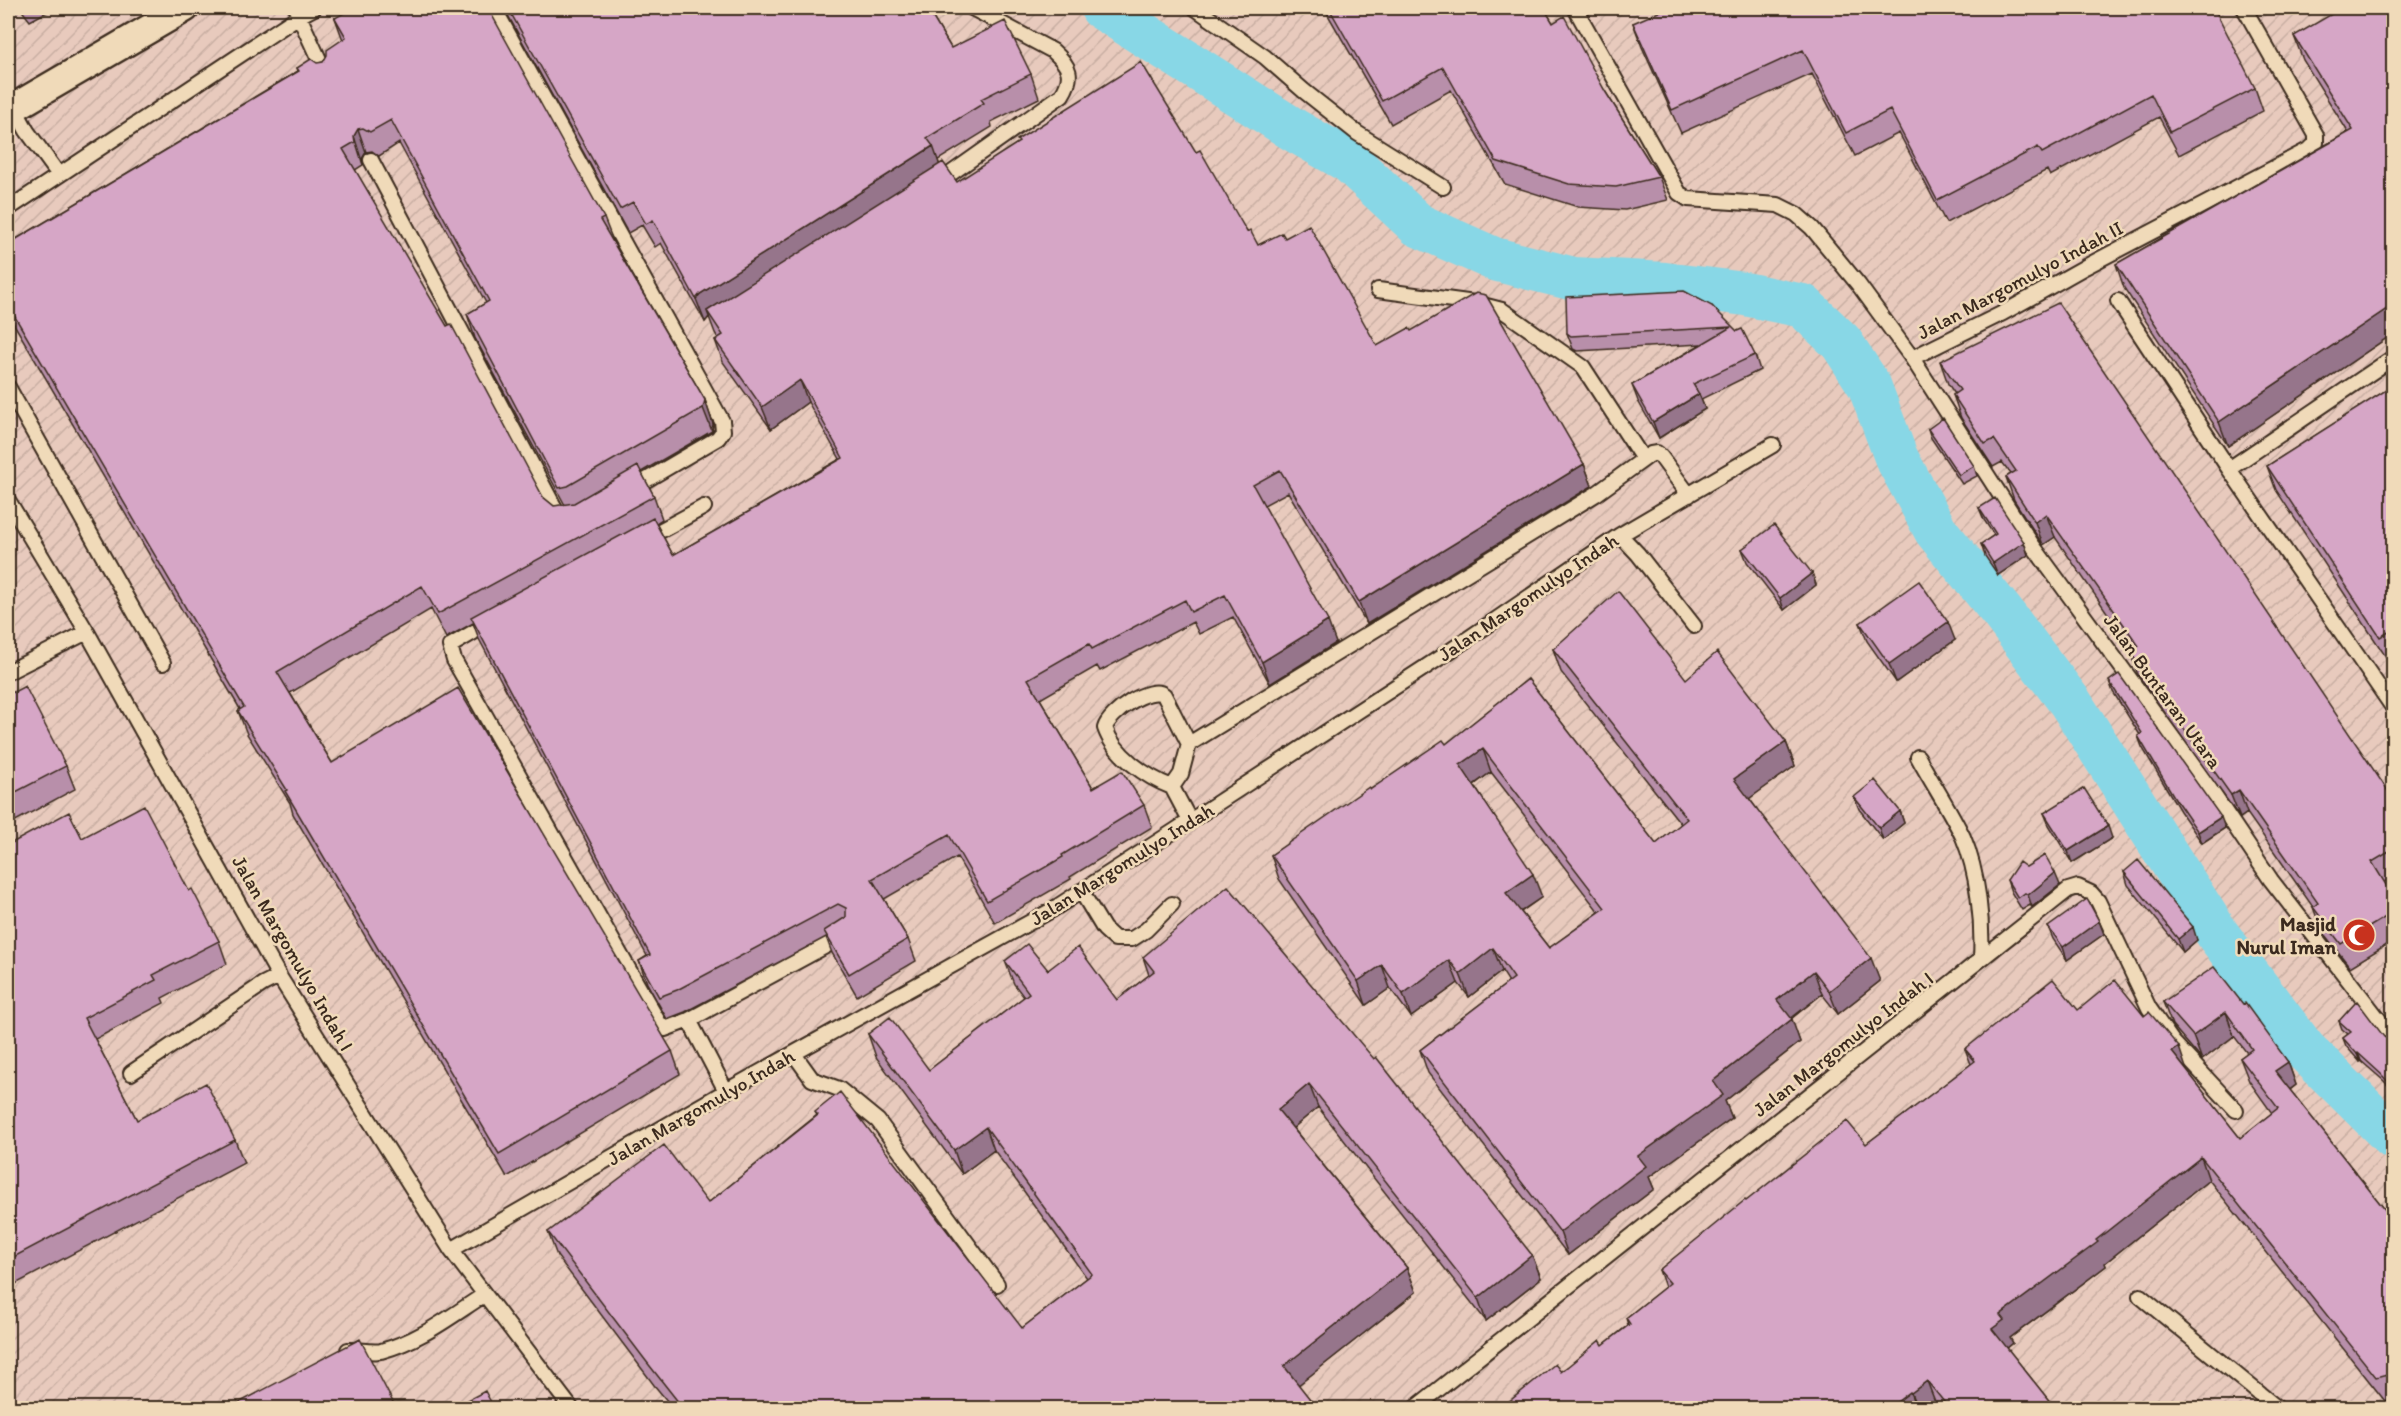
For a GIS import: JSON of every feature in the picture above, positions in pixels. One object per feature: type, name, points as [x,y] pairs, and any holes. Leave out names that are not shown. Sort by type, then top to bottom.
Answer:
[{"type":"street","points":[[11,109],[185,8]]},
{"type":"lane","points":[[8,209],[298,12],[314,8]]},
{"type":"lane","points":[[494,8],[722,421],[723,431],[718,438],[620,495]]},
{"type":"lane","points":[[920,194],[1062,96],[1070,83],[1069,71],[1064,61],[1053,51],[972,8]]},
{"type":"lane","points":[[1195,8],[1264,57],[1357,133],[1443,187]]},
{"type":"lane","name":"Jalan Margomulyo Indah II","points":[[1575,8],[1679,193],[1688,199],[1778,205],[1796,214],[1812,228],[1851,276],[1912,358],[2003,314],[2085,267],[2310,149],[2316,143],[2316,135],[2244,8]]},
{"type":"lane","points":[[298,12],[327,78]]},
{"type":"lane","points":[[11,109],[59,175]]},
{"type":"lane","points":[[371,160],[558,514],[565,521],[580,518]]},
{"type":"lane","points":[[1378,290],[1475,303],[1502,310],[1583,367],[1643,459]]},
{"type":"lane","points":[[2118,301],[2229,469],[2394,709]]},
{"type":"lane","points":[[2229,469],[2394,357]]},
{"type":"lane","name":"Jalan Buntaran Utara","points":[[1912,358],[2033,546],[2203,779],[2271,879],[2394,1039]]},
{"type":"lane","points":[[8,387],[163,663]]},
{"type":"lane","name":"Jalan Margomulyo Indah","points":[[451,1250],[726,1091],[1052,910],[1437,659],[1620,535],[1773,446]]},
{"type":"lane","points":[[1189,744],[1596,494],[1651,454],[1657,453],[1673,471],[1689,495]]},
{"type":"lane","name":"Jalan Margomulyo Indah I","points":[[8,500],[87,632],[279,976],[451,1250],[571,1408]]},
{"type":"lane","points":[[631,547],[704,507]]},
{"type":"lane","points":[[1620,535],[1638,554],[1694,626]]},
{"type":"lane","points":[[505,615],[453,643],[450,649],[454,660],[659,1023],[665,1029],[689,1020],[846,935]]},
{"type":"lane","points":[[8,672],[87,632]]},
{"type":"lane","points":[[1172,787],[1181,774],[1189,744],[1164,695],[1157,692],[1147,693],[1111,715],[1105,728],[1107,736],[1125,756],[1156,781],[1172,787],[1190,821]]},
{"type":"lane","points":[[1918,757],[1963,837],[1971,861],[1983,930],[1981,959]]},
{"type":"lane","name":"Jalan Margomulyo Indah I","points":[[1415,1408],[2068,890],[2078,887],[2091,893],[2098,901],[2149,1008],[2172,1041],[2236,1110]]},
{"type":"lane","points":[[1081,891],[1104,929],[1115,939],[1132,939],[1146,930],[1172,904]]},
{"type":"lane","points":[[131,1073],[279,976]]},
{"type":"lane","points":[[689,1020],[726,1091]]},
{"type":"lane","points":[[794,1054],[812,1079],[839,1089],[878,1121],[997,1284]]},
{"type":"lane","points":[[339,1355],[348,1350],[358,1349],[379,1352],[429,1332],[484,1295]]},
{"type":"lane","points":[[2140,1296],[2277,1408]]},
{"type":"shaded area","points":[[8,8],[2393,8],[2393,1408],[8,1408]]},
{"type":"building","points":[[353,8],[488,8],[604,218],[600,220],[705,400],[703,408],[568,486],[559,488],[467,314],[489,301],[391,120],[370,132],[363,128],[358,129],[354,136],[355,142],[343,149],[447,326],[451,324],[543,497],[554,506],[574,503],[638,466],[654,496],[438,614],[422,586],[277,672],[332,763],[458,688],[672,1051],[499,1154],[285,791],[287,790],[238,711],[244,707],[8,305],[8,244],[299,71],[297,68],[311,59],[317,63],[323,62],[327,50],[346,37],[335,18]]},
{"type":"building","points":[[508,8],[927,8],[951,48],[1005,21],[1031,74],[981,99],[984,103],[927,138],[933,146],[700,294],[696,299],[653,220],[646,224],[633,202],[620,209]]},
{"type":"building","points":[[1329,8],[1544,8],[1553,23],[1564,16],[1605,91],[1659,177],[1616,187],[1569,184],[1496,161],[1443,67],[1382,101]]},
{"type":"building","points":[[1668,8],[1938,8],[1941,14],[1953,8],[2214,8],[2255,88],[2170,132],[2151,94],[2042,153],[2038,147],[1937,200],[1890,110],[1846,133],[1803,50],[1672,110],[1633,23]]},
{"type":"building","points":[[2342,8],[2394,8],[2394,304],[2219,422],[2116,264],[2353,130],[2294,36]]},
{"type":"building","points":[[1141,62],[1196,152],[1200,150],[1247,232],[1250,230],[1258,245],[1282,233],[1285,238],[1309,225],[1377,346],[1409,328],[1411,331],[1476,293],[1486,295],[1584,464],[1359,602],[1280,470],[1253,485],[1328,621],[1262,662],[1225,595],[1191,612],[1185,600],[1092,649],[1089,644],[1028,679],[1093,788],[1122,771],[1144,805],[1062,855],[1063,857],[987,901],[949,835],[872,879],[908,939],[849,974],[824,931],[846,917],[846,908],[838,904],[677,990],[659,997],[639,961],[650,955],[471,617],[653,518],[673,555],[843,458],[800,380],[762,407],[715,340],[723,335],[707,311],[943,162],[957,182],[1019,142],[1017,140]]},
{"type":"building","points":[[1684,291],[1712,306],[1737,331],[1742,329],[1755,355],[1693,384],[1699,394],[1653,422],[1632,385],[1731,327],[1571,336],[1567,333],[1566,297]]},
{"type":"building","points":[[2058,303],[2394,800],[2394,849],[2372,862],[2394,898],[2394,912],[2341,944],[2313,907],[2318,903],[2239,790],[2231,795],[2130,652],[2139,646],[2046,514],[2035,522],[2006,477],[2016,471],[1994,439],[1985,444],[1953,395],[1960,390],[1940,361]]},
{"type":"building","points":[[2394,385],[2394,629],[2380,637],[2267,466]]},
{"type":"building","points":[[1943,418],[1974,466],[1959,475],[1928,429]]},
{"type":"building","points":[[1995,498],[2024,542],[1993,563],[1981,544],[1996,534],[1979,508]]},
{"type":"building","points":[[1774,525],[1812,573],[1780,598],[1742,549]]},
{"type":"building","points":[[1919,581],[1948,622],[1889,664],[1860,623]]},
{"type":"building","points":[[1618,591],[1686,679],[1717,652],[1786,742],[1734,779],[1871,958],[1829,991],[1814,971],[1777,1000],[1792,1019],[1713,1081],[1723,1095],[1638,1156],[1646,1166],[1560,1232],[1420,1050],[1514,978],[1493,948],[1460,974],[1449,960],[1403,994],[1382,965],[1358,981],[1271,855],[1369,787],[1371,789],[1443,740],[1446,744],[1528,679],[1656,844],[1687,819],[1553,649]],"holes":[[[1483,749],[1605,908],[1549,948],[1506,893],[1533,874],[1460,765]]]},
{"type":"building","points":[[2119,674],[2221,817],[2198,832],[2138,736],[2142,733],[2109,681]]},
{"type":"building","points":[[25,686],[66,766],[8,796],[8,695]]},
{"type":"building","points":[[1875,780],[1900,811],[1879,828],[1854,797]]},
{"type":"building","points":[[2084,788],[2108,826],[2068,851],[2044,813]]},
{"type":"building","points":[[144,805],[189,891],[192,889],[219,941],[153,975],[156,980],[84,1018],[137,1120],[206,1083],[235,1140],[8,1260],[8,845],[69,812],[82,838]]},
{"type":"building","points":[[2045,855],[2055,873],[2028,895],[2025,893],[2018,898],[2007,880],[2019,862],[2026,867]]},
{"type":"building","points":[[2138,860],[2193,927],[2178,939],[2124,872]]},
{"type":"building","points":[[1228,886],[1374,1059],[1376,1057],[1532,1255],[1478,1298],[1309,1084],[1278,1110],[1407,1268],[1284,1366],[1317,1408],[683,1408],[548,1232],[664,1145],[708,1203],[818,1115],[815,1112],[840,1092],[1022,1328],[1092,1274],[986,1127],[954,1150],[868,1034],[890,1017],[929,1070],[1029,993],[1005,961],[1027,944],[1048,970],[1078,947],[1117,1000],[1154,971],[1143,957]]},
{"type":"building","points":[[2087,899],[2099,921],[2063,947],[2048,927]]},
{"type":"building","points":[[2214,967],[2243,1004],[2245,1003],[2288,1062],[2275,1071],[2394,1221],[2394,1369],[2387,1374],[2376,1377],[2201,1157],[2096,1240],[2098,1242],[2000,1315],[2004,1320],[1992,1329],[2055,1408],[1949,1408],[1927,1381],[1889,1408],[1501,1408],[1555,1364],[1561,1372],[1600,1340],[1603,1345],[1630,1324],[1626,1318],[1670,1283],[1659,1270],[1847,1121],[1866,1144],[1975,1061],[1965,1049],[2053,979],[2078,1010],[2115,980],[2144,1016],[2149,1012],[2179,1047],[2172,1052],[2240,1138],[2278,1108],[2240,1058],[2252,1049],[2226,1012],[2193,1036],[2163,1002]]},
{"type":"building","points":[[2357,1001],[2384,1037],[2394,1043],[2394,1088],[2343,1038],[2351,1032],[2339,1021]]},
{"type":"building","points":[[360,1339],[396,1408],[229,1408]]},
{"type":"building","points":[[485,1391],[494,1408],[453,1408]]},
{"type":"waterway","points":[[1102,8],[1294,130],[1350,162],[1418,225],[1494,259],[1574,279],[1665,284],[1745,294],[1803,306],[1841,342],[1869,385],[1896,457],[1936,531],[2001,611],[2070,702],[2218,935],[2305,1050],[2394,1138]]},
{"type":"place","name":"Masjid Nurul Iman","points":[[2359,935]]}]
